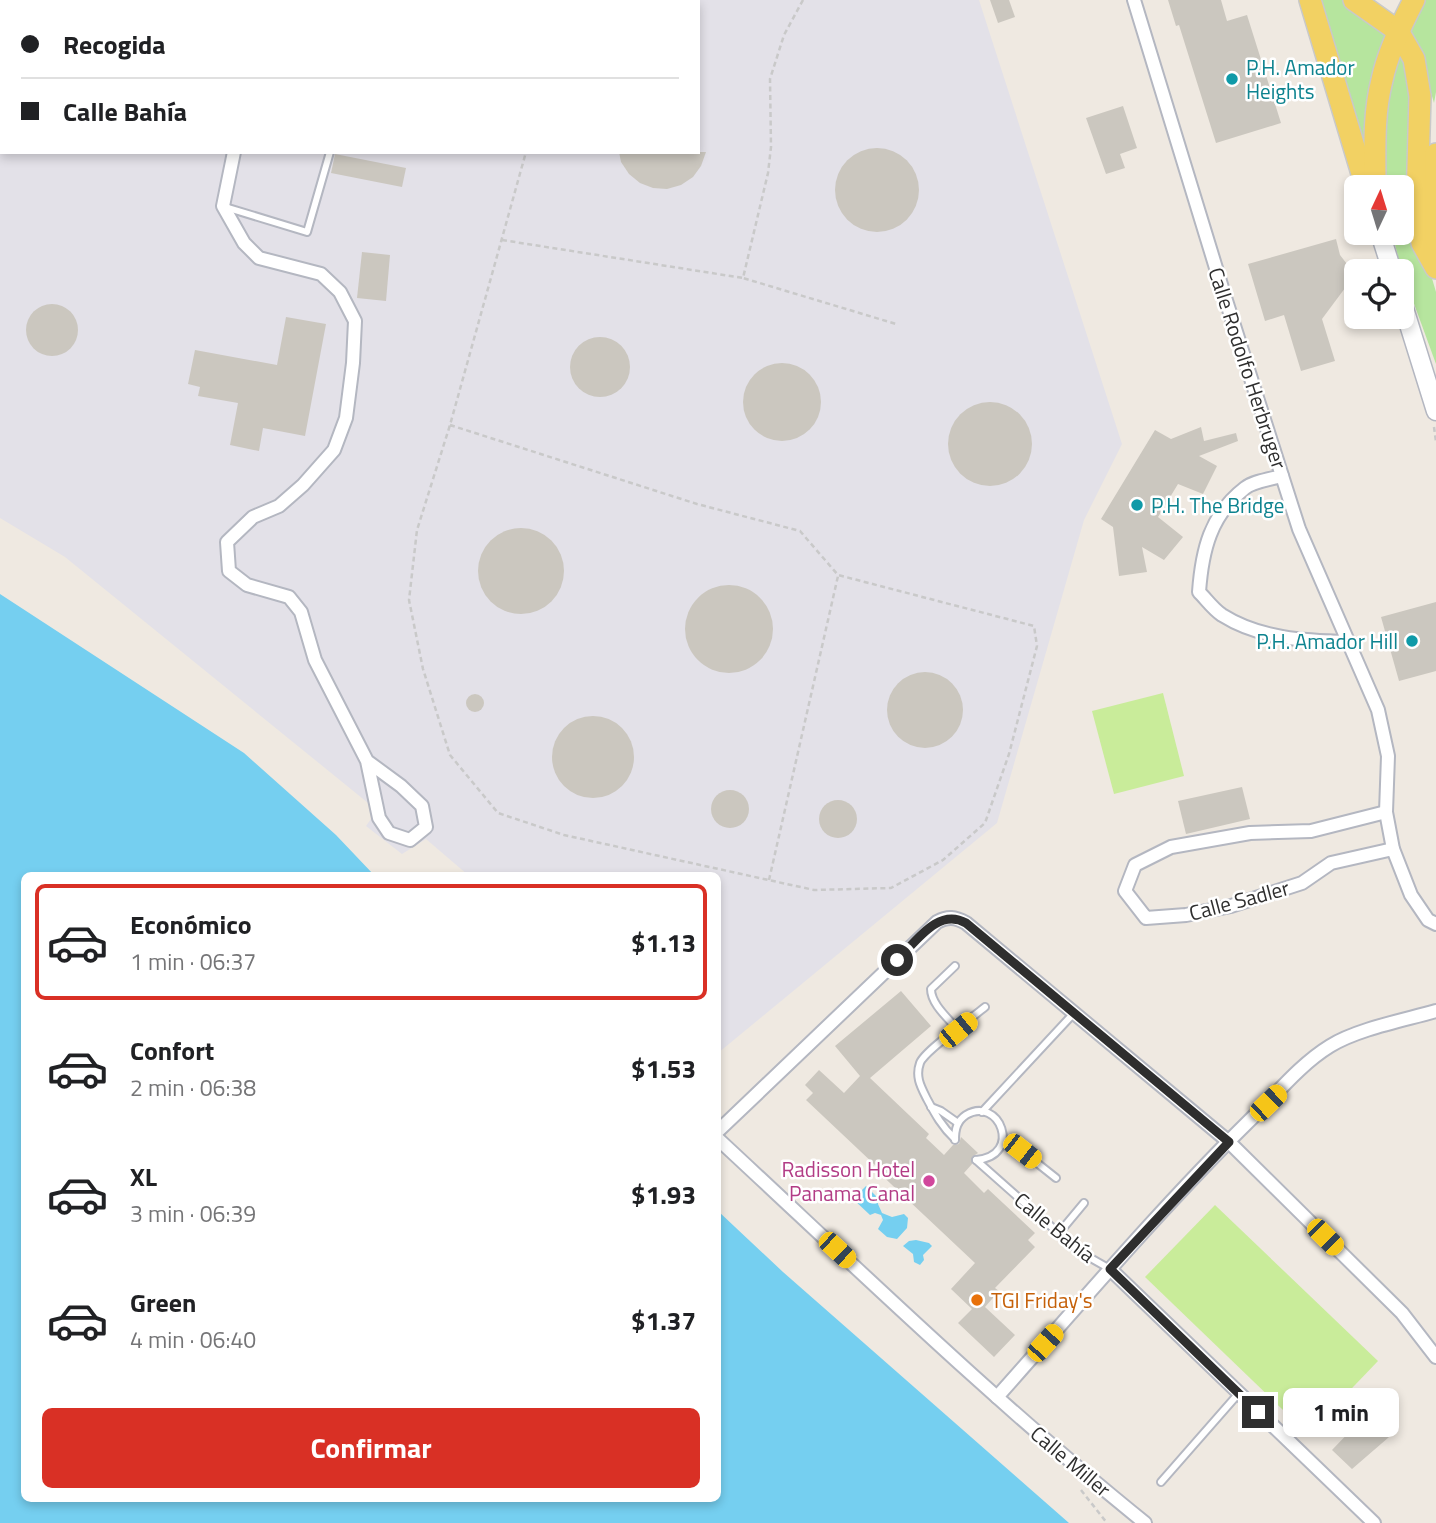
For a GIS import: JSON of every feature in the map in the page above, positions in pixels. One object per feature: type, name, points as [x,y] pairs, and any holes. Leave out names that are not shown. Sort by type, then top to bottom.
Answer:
[{"type":"main road","points":[[1310,0],[1362,175]]},
{"type":"main road","points":[[1354,0],[1398,31],[1414,59],[1420,96],[1418,203],[1422,243],[1436,268]]},
{"type":"main road","points":[[1375,175],[1375,127],[1381,80],[1398,31],[1414,0]]},
{"type":"main road","points":[[1436,153],[1436,240]]},
{"type":"main road","points":[[1410,329],[1436,411]]},
{"type":"street","name":"Calle Rodolfo Herbruger","points":[[1134,0],[1299,529],[1378,710],[1388,756],[1386,813],[1393,849],[1411,895],[1428,920],[1436,924]]},
{"type":"street","points":[[234,154],[223,206],[244,243],[259,258],[321,274],[340,292],[355,321],[346,418],[334,450],[303,485],[279,506],[253,517],[227,542],[229,571],[247,585],[289,597],[301,612],[315,660],[367,761],[379,818],[389,833],[410,840],[426,827],[422,806],[401,786],[367,761]]},
{"type":"street","points":[[1282,476],[1246,486],[1214,522],[1201,559],[1199,592],[1220,614],[1252,629],[1300,641],[1349,642]]},
{"type":"street","name":"Calle Sadler","points":[[1386,813],[1311,831],[1251,833],[1171,847],[1135,864],[1125,891],[1146,918],[1186,915],[1231,906],[1302,883],[1331,863],[1393,849]]},
{"type":"street","points":[[721,1128],[937,922],[946,918],[957,918],[1229,1142],[1402,1313],[1436,1357]]},
{"type":"street","points":[[997,1397],[1110,1269],[1229,1142],[1308,1064],[1329,1046],[1348,1037],[1436,1011]]},
{"type":"street","name":"Calle Miller","points":[[721,1142],[997,1397],[1062,1455],[1146,1523]]},
{"type":"street","name":"Calle Bahía","points":[[1110,1269],[1374,1523]]},
{"type":"lane","points":[[223,206],[307,232],[330,154]]},
{"type":"lane","points":[[955,967],[930,993],[958,1030]]},
{"type":"lane","points":[[985,1007],[920,1061],[918,1081],[939,1121],[955,1140],[958,1123],[970,1113],[990,1114],[1003,1130],[1002,1144],[1022,1151],[1056,1178]]},
{"type":"lane","points":[[982,1112],[1074,1013]]},
{"type":"lane","points":[[931,1107],[958,1123]]},
{"type":"lane","name":"Calle Bahía","points":[[1002,1144],[991,1157],[976,1160],[1080,1252],[1110,1269]]},
{"type":"lane","points":[[1059,1233],[1084,1203]]},
{"type":"lane","points":[[1161,1482],[1239,1393]]},
{"type":"path","points":[[743,278],[768,173],[771,146],[770,79],[784,35],[803,0]]},
{"type":"path","points":[[450,425],[697,504],[800,531],[838,575],[1034,626],[1037,646],[1009,754],[985,823],[943,860],[891,888],[814,890],[564,835],[498,813],[450,755],[423,669],[409,600],[417,530],[450,425],[525,154]]},
{"type":"path","points":[[502,240],[743,278],[896,324]]},
{"type":"path","points":[[1436,425],[1432,429],[1436,442]]},
{"type":"path","points":[[769,880],[838,575]]},
{"type":"shaded area","points":[[700,0],[979,0],[1122,444],[1084,520],[997,823],[721,1051],[721,872],[464,872],[426,839],[402,854],[366,826],[373,816],[373,807],[65,557],[0,518],[0,154],[700,154]]},
{"type":"green space","points":[[1321,0],[1346,0],[1390,34],[1366,154],[1319,11]]},
{"type":"green space","points":[[1426,0],[1436,0],[1434,103],[1410,30]]},
{"type":"green space","points":[[1398,52],[1407,60],[1431,275],[1436,292],[1436,364],[1414,304],[1414,259],[1399,259],[1395,245],[1414,245],[1414,175],[1384,175],[1387,97]]},
{"type":"green space","points":[[1163,693],[1184,776],[1114,794],[1092,711]]},
{"type":"green space","points":[[1215,1205],[1378,1361],[1308,1434],[1145,1277]]},
{"type":"water","points":[[0,594],[244,753],[336,835],[371,872],[21,872],[21,1502],[721,1502],[721,1214],[783,1272],[1069,1523],[0,1523]]},
{"type":"water","points":[[866,1186],[878,1198],[882,1213],[892,1217],[904,1214],[908,1218],[907,1228],[897,1239],[887,1237],[878,1229],[883,1220],[881,1215],[870,1215],[853,1199]]},
{"type":"water","points":[[916,1240],[932,1246],[923,1255],[924,1260],[920,1265],[914,1262],[913,1254],[903,1246]]},
{"type":"building","points":[[990,0],[1009,0],[1015,17],[998,23]]},
{"type":"building","name":"P.H. Amador Heights","points":[[1168,0],[1221,0],[1227,21],[1247,15],[1281,123],[1216,143],[1179,25],[1176,26]]},
{"type":"building","points":[[1123,106],[1137,148],[1120,154],[1125,168],[1106,174],[1086,118]]},
{"type":"building","points":[[877,148],[893,151],[907,160],[916,174],[919,190],[916,206],[907,220],[893,229],[877,232],[861,229],[847,220],[838,206],[835,190],[838,174],[847,160],[861,151]]},
{"type":"building","points":[[706,152],[693,177],[681,185],[667,189],[640,183],[629,174],[619,154]]},
{"type":"building","points":[[335,154],[406,168],[402,187],[331,173]]},
{"type":"building","points":[[1336,239],[1344,260],[1344,289],[1322,319],[1335,361],[1301,371],[1284,315],[1265,321],[1248,264]]},
{"type":"building","points":[[362,252],[390,255],[386,301],[357,298]]},
{"type":"building","points":[[52,304],[62,306],[70,312],[76,320],[76,340],[70,348],[62,354],[52,356],[42,354],[34,348],[28,340],[26,330],[28,320],[34,312],[42,306]]},
{"type":"building","points":[[286,317],[326,324],[305,436],[263,428],[259,451],[230,445],[238,403],[198,396],[200,387],[188,384],[195,350],[277,365]]},
{"type":"building","points":[[600,337],[621,346],[630,367],[621,388],[600,397],[579,388],[570,367],[579,346]]},
{"type":"building","points":[[782,363],[797,366],[810,374],[818,387],[821,402],[818,417],[810,430],[797,438],[782,441],[767,438],[754,430],[746,417],[743,402],[746,387],[754,374],[767,366]]},
{"type":"building","points":[[990,402],[1006,405],[1020,414],[1029,428],[1032,444],[1029,460],[1020,474],[1006,483],[990,486],[974,483],[960,474],[951,460],[948,444],[951,428],[960,414],[974,405]]},
{"type":"building","name":"P.H. The Bridge","points":[[1201,427],[1204,441],[1236,433],[1238,441],[1199,456],[1217,466],[1203,494],[1178,484],[1158,517],[1183,537],[1164,560],[1142,547],[1147,572],[1119,576],[1113,527],[1101,519],[1155,430],[1171,439]]},
{"type":"building","points":[[521,528],[538,531],[552,540],[561,554],[564,571],[561,588],[552,602],[538,611],[521,614],[504,611],[490,602],[481,588],[478,571],[481,554],[490,540],[504,531]]},
{"type":"building","points":[[729,585],[746,589],[760,598],[769,612],[773,629],[769,646],[760,660],[746,669],[729,673],[712,669],[698,660],[689,646],[685,629],[689,612],[698,598],[712,589]]},
{"type":"building","name":"P.H. Amador Hill","points":[[1436,602],[1436,671],[1399,681],[1381,617]]},
{"type":"building","points":[[925,672],[939,675],[952,683],[960,696],[963,710],[960,724],[952,737],[939,745],[925,748],[911,745],[898,737],[890,724],[887,710],[890,696],[898,683],[911,675]]},
{"type":"building","points":[[475,694],[481,697],[484,703],[481,709],[475,712],[469,709],[466,703],[469,697]]},
{"type":"building","points":[[593,716],[609,719],[622,728],[631,741],[634,757],[631,773],[622,786],[609,795],[593,798],[577,795],[564,786],[555,773],[552,757],[555,741],[564,728],[577,719]]},
{"type":"building","points":[[1242,787],[1250,819],[1186,834],[1178,801]]},
{"type":"building","points":[[730,790],[744,795],[749,809],[744,823],[730,828],[716,823],[711,809],[716,795]]},
{"type":"building","points":[[838,800],[852,805],[857,819],[852,833],[838,838],[824,833],[819,819],[824,805]]},
{"type":"building","name":"Radisson Hotel Panama Canal","points":[[901,991],[931,1026],[870,1078],[929,1134],[926,1138],[944,1155],[953,1145],[959,1144],[961,1137],[978,1153],[972,1157],[972,1164],[964,1173],[984,1193],[988,1189],[1035,1233],[1028,1240],[1035,1247],[995,1288],[999,1291],[985,1307],[1015,1335],[994,1357],[958,1323],[972,1309],[951,1289],[975,1263],[806,1100],[813,1093],[805,1085],[819,1070],[844,1093],[860,1076],[835,1046]]},
{"type":"building","points":[[1385,1418],[1396,1431],[1352,1469],[1332,1450],[1357,1424],[1368,1433]]},
{"type":"place","name":"P.H. Amador Heights","points":[[1232,79]]},
{"type":"place","name":"P.H. The Bridge","points":[[1137,505]]},
{"type":"place","name":"P.H. Amador Hill","points":[[1412,641]]},
{"type":"place","name":"Radisson Hotel Panama Canal","points":[[929,1181]]},
{"type":"place","name":"TGI Friday's","points":[[977,1300]]},
{"type":"route","points":[[897,960],[937,922],[946,918],[957,918],[1229,1142],[1110,1269],[1258,1412]]}]
